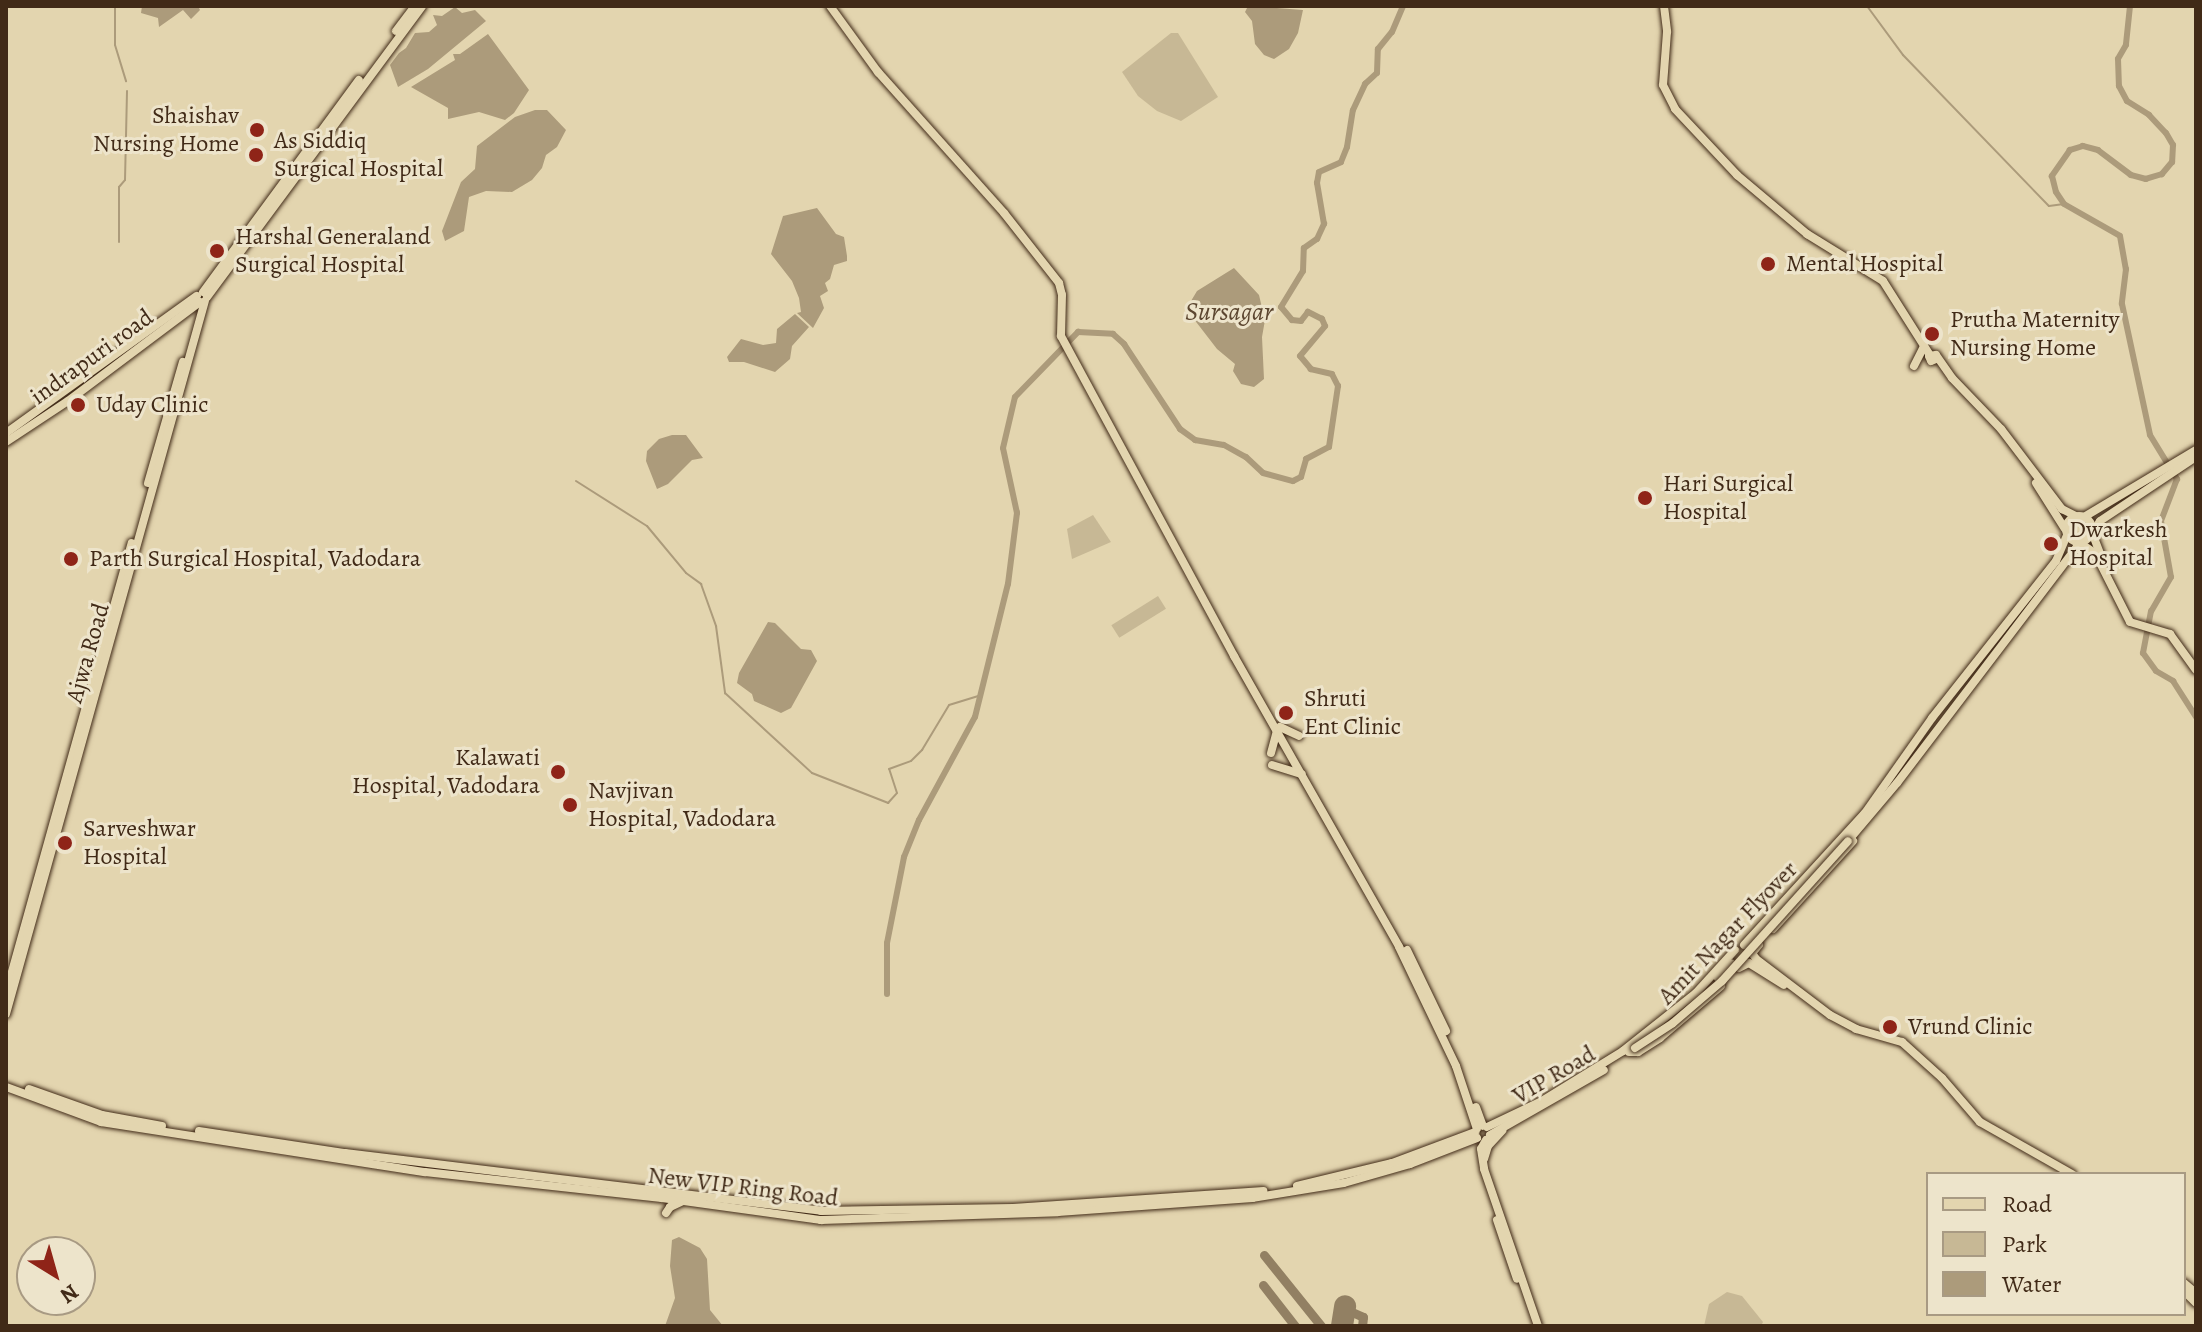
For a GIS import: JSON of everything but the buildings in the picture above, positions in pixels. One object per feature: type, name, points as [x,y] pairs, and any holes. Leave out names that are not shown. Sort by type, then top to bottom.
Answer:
[{"type":"main road","points":[[369,72],[415,6]]},
{"type":"main road","points":[[369,72],[422,6]]},
{"type":"main road","points":[[830,6],[875,67],[1004,213],[1062,291],[1064,336],[1278,729],[1412,960],[1437,1009],[1483,1133],[1481,1159],[1535,1326]]},
{"type":"main road","points":[[1666,6],[1663,85],[1671,105],[1728,166],[1804,232],[1883,281],[1924,346],[1988,413],[2038,482],[2062,509],[2092,525],[2092,533],[2134,622]]},
{"type":"main road","points":[[1666,6],[1671,32],[1668,84],[1678,107],[1722,155],[1786,212],[1814,235],[1887,281],[1933,357]]},
{"type":"main road","name":"indrapuri road","points":[[6,442],[68,401],[202,298],[369,72]]},
{"type":"main road","name":"indrapuri road","points":[[6,433],[202,298]]},
{"type":"main road","name":"Ajwa Road","points":[[6,993],[202,298]]},
{"type":"main road","name":"Ajwa Road","points":[[6,1014],[202,298]]},
{"type":"main road","points":[[1914,366],[1924,346]]},
{"type":"main road","points":[[1850,836],[1932,718],[2056,561],[2068,521],[2154,478],[2191,457],[2196,450]]},
{"type":"main road","points":[[1850,836],[1855,839],[1745,962],[1685,1019],[1638,1052],[1630,1049],[1696,993],[1850,836],[2080,543],[2106,516],[2154,478]]},
{"type":"main road","points":[[2038,482],[2066,532],[2095,553],[2134,622],[2163,629],[2178,637],[2196,664]]},
{"type":"main road","points":[[2163,629],[2173,637],[2196,670]]},
{"type":"main road","points":[[1278,729],[1299,736]]},
{"type":"main road","points":[[1271,753],[1278,729]]},
{"type":"main road","points":[[1278,729],[1429,1005],[1483,1133]]},
{"type":"main road","points":[[1272,765],[1302,775]]},
{"type":"main road","name":"Amit Nagar Flyover","points":[[1630,1049],[1673,1023],[1722,981],[1850,836]]},
{"type":"main road","points":[[1740,948],[1752,953],[1843,1023],[1906,1045],[1942,1078],[1980,1122],[2068,1172]]},
{"type":"main road","points":[[1740,948],[1736,958],[1790,989],[1841,1028],[1904,1049],[1977,1126],[2059,1172]]},
{"type":"main road","name":"VIP Road","points":[[1483,1133],[1630,1049]]},
{"type":"main road","name":"VIP Road","points":[[1483,1133],[1554,1101],[1630,1049]]},
{"type":"main road","name":"New VIP Ring Road","points":[[6,1084],[102,1115],[158,1126],[554,1182],[821,1211],[1013,1208],[1252,1198],[1344,1183],[1406,1165],[1483,1133]]},
{"type":"main road","points":[[1481,1159],[1488,1146],[1512,1122]]},
{"type":"main road","name":"New VIP Ring Road","points":[[650,1194],[821,1220],[1046,1213],[1204,1199],[1345,1177],[1483,1133]]},
{"type":"main road","points":[[664,1180],[650,1194],[664,1210],[684,1201]]},
{"type":"green space","points":[[1171,33],[1178,33],[1218,97],[1181,121],[1157,111],[1138,96],[1122,72]]},
{"type":"green space","points":[[1093,515],[1111,542],[1072,559],[1067,529]]},
{"type":"green space","points":[[1158,596],[1166,609],[1119,638],[1111,625]]},
{"type":"green space","points":[[1727,1292],[1742,1296],[1763,1322],[1761,1326],[1704,1326],[1709,1304]]},
{"type":"water","points":[[142,6],[198,6],[200,10],[191,19],[183,10],[159,27],[158,18],[141,13]]},
{"type":"water","points":[[1248,6],[1303,10],[1298,33],[1289,49],[1274,59],[1264,55],[1255,44],[1252,21],[1245,12]]},
{"type":"water","points":[[455,7],[462,13],[475,10],[486,21],[428,69],[398,87],[390,65],[415,33],[429,32],[437,25],[433,15],[442,16]]},
{"type":"water","points":[[488,34],[529,90],[514,113],[505,120],[479,112],[448,119],[448,108],[411,87],[455,60],[453,54],[460,54]]},
{"type":"water","points":[[535,110],[547,110],[566,130],[557,147],[546,155],[542,168],[532,180],[512,192],[486,191],[469,197],[464,231],[445,241],[442,231],[461,182],[475,169],[477,146],[515,117]]},
{"type":"water","points":[[817,208],[836,234],[844,237],[847,261],[834,265],[830,279],[825,283],[828,291],[820,296],[824,308],[813,328],[797,313],[801,312],[799,298],[792,281],[771,254],[783,216]]},
{"type":"water","name":"Sursagar","points":[[1234,268],[1259,295],[1265,320],[1262,337],[1264,379],[1254,387],[1241,384],[1233,371],[1235,364],[1217,349],[1190,314],[1188,306],[1197,291]]},
{"type":"water","points":[[795,314],[809,327],[792,346],[790,359],[775,372],[744,362],[729,362],[727,357],[741,339],[763,345],[776,343],[777,329]]},
{"type":"water","points":[[686,435],[703,458],[692,460],[668,484],[657,489],[646,461],[647,451],[659,439]]},
{"type":"water","points":[[768,622],[775,623],[801,649],[811,650],[817,661],[791,708],[781,713],[754,701],[752,694],[737,683],[739,673]]},
{"type":"water","points":[[679,1237],[700,1248],[707,1259],[710,1310],[723,1326],[665,1326],[675,1298],[670,1266],[672,1240]]},
{"type":"waterway","points":[[115,6],[115,45],[126,81]]},
{"type":"waterway","points":[[887,994],[887,943],[904,857],[919,820],[975,717],[1008,584],[1017,513],[1003,448],[1015,397],[1078,332],[1113,334],[1124,344],[1180,429],[1195,440],[1224,445],[1246,457],[1263,473],[1293,481],[1301,477],[1306,459],[1329,447],[1338,386],[1332,374],[1311,369],[1300,356],[1325,326],[1322,319],[1308,312],[1301,321],[1292,320],[1281,307],[1303,271],[1304,248],[1317,239],[1324,224],[1317,183],[1319,172],[1341,162],[1347,147],[1353,110],[1365,84],[1377,73],[1378,49],[1392,32],[1403,6]]},
{"type":"waterway","points":[[1867,6],[1903,55],[2049,206],[2064,204]]},
{"type":"waterway","points":[[2130,6],[2126,45],[2118,59],[2119,86],[2127,101],[2149,115],[2166,133],[2173,145],[2172,162],[2162,174],[2146,179],[2131,175],[2098,150],[2083,146],[2070,150],[2052,176],[2056,192],[2064,204],[2120,236],[2126,269],[2122,304],[2150,435],[2177,479],[2161,521],[2171,577],[2151,611],[2143,653],[2156,671],[2173,681],[2196,717]]},
{"type":"waterway","points":[[119,242],[119,187],[125,180],[127,91]]},
{"type":"waterway","points":[[576,481],[647,526],[686,573],[701,584],[716,626],[725,693],[812,773],[888,803],[897,793],[889,769],[911,761],[922,750],[949,705],[981,695]]},
{"type":"taxiway","points":[[1264,1255],[1321,1326]]},
{"type":"taxiway","points":[[1263,1285],[1295,1326]]},
{"type":"taxiway","points":[[1337,1326],[1342,1315],[1352,1312],[1363,1317],[1362,1326]]},
{"type":"runway","points":[[1342,1326],[1345,1306]]},
{"type":"place","name":"Shaishav Nursing Home","points":[[257,130]]},
{"type":"place","name":"As Siddiq Surgical Hospital","points":[[256,155]]},
{"type":"place","name":"Harshal Generaland Surgical Hospital","points":[[217,251]]},
{"type":"place","name":"Mental Hospital","points":[[1768,264]]},
{"type":"place","name":"Prutha Maternity Nursing Home","points":[[1932,334]]},
{"type":"place","name":"Uday Clinic","points":[[78,405]]},
{"type":"place","name":"Hari Surgical Hospital","points":[[1645,498]]},
{"type":"place","name":"Dwarkesh Hospital","points":[[2051,544]]},
{"type":"place","name":"Parth Surgical Hospital, Vadodara","points":[[71,559]]},
{"type":"place","name":"Shruti Ent Clinic","points":[[1286,713]]},
{"type":"place","name":"Kalawati Hospital, Vadodara","points":[[558,772]]},
{"type":"place","name":"Navjivan Hospital, Vadodara","points":[[570,805]]},
{"type":"place","name":"Sarveshwar Hospital","points":[[65,843]]},
{"type":"place","name":"Vrund Clinic","points":[[1890,1027]]}]
